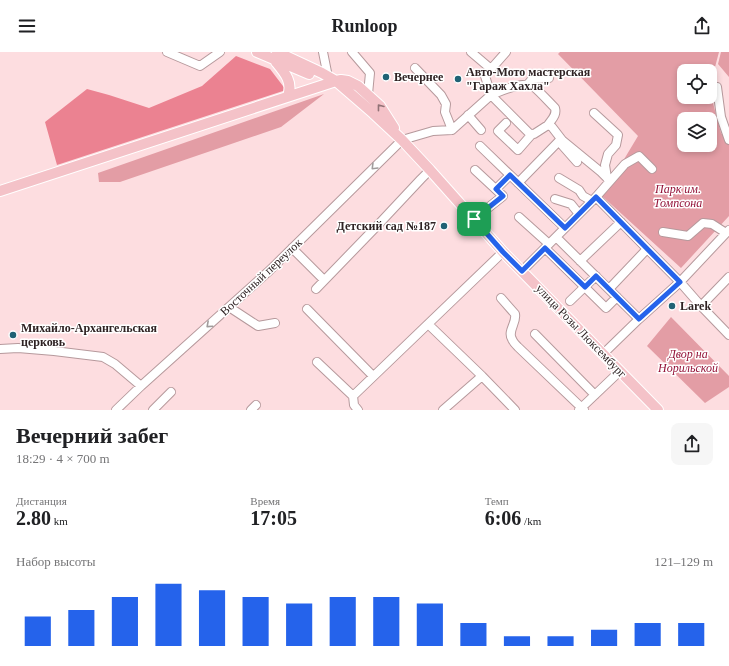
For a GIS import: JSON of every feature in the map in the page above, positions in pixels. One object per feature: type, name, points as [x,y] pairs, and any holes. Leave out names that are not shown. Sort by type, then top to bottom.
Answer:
[{"type":"main road","name":"улица Розы Люксембург","points":[[257,52],[275,56],[327,80],[332,79],[373,113],[402,140],[503,252],[658,410]]},
{"type":"main road","points":[[275,56],[287,77],[290,90],[288,96]]},
{"type":"main road","points":[[0,190],[288,96],[332,79],[348,81],[358,86],[368,94],[380,106],[402,140]]},
{"type":"street","points":[[167,52],[200,66],[220,52]]},
{"type":"street","points":[[323,52],[332,79]]},
{"type":"street","points":[[352,52],[370,73],[368,94]]},
{"type":"street","points":[[471,52],[491,69]]},
{"type":"street","points":[[506,52],[485,76],[491,95],[526,131],[532,134]]},
{"type":"street","points":[[415,68],[441,95],[446,104],[445,112],[452,130]]},
{"type":"street","points":[[528,84],[532,79],[549,78]]},
{"type":"street","points":[[402,140],[433,131],[452,130],[491,95],[520,85],[528,84],[533,86],[555,108],[556,111],[555,116],[548,125],[532,134],[518,150],[498,131],[506,123]]},
{"type":"street","points":[[717,87],[721,117],[729,140]]},
{"type":"street","points":[[594,113],[618,135],[616,145],[608,154],[605,166],[608,180]]},
{"type":"street","points":[[468,115],[481,130]]},
{"type":"street","points":[[548,125],[552,127],[577,162]]},
{"type":"street","name":"Восточный переулок","points":[[116,410],[292,248],[402,140]]},
{"type":"street","points":[[560,140],[608,180]]},
{"type":"street","points":[[518,183],[560,140]]},
{"type":"street","points":[[480,146],[565,228]]},
{"type":"street","points":[[522,271],[594,199],[608,180],[625,164],[639,156],[652,169]]},
{"type":"street","points":[[316,289],[430,170]]},
{"type":"street","points":[[474,219],[503,196],[475,170]]},
{"type":"street","points":[[496,189],[510,175]]},
{"type":"street","points":[[559,178],[579,190],[583,196],[594,199],[621,222],[729,335]]},
{"type":"street","points":[[555,199],[571,204],[579,214]]},
{"type":"street","points":[[519,217],[606,308],[617,297]]},
{"type":"street","points":[[580,261],[621,222]]},
{"type":"street","points":[[603,354],[680,282],[727,231],[712,224],[703,223],[688,236],[663,232]]},
{"type":"street","points":[[556,237],[639,319]]},
{"type":"street","points":[[292,248],[324,280]]},
{"type":"street","points":[[609,289],[647,249]]},
{"type":"street","points":[[353,396],[503,252]]},
{"type":"street","points":[[570,301],[596,276]]},
{"type":"street","points":[[701,306],[729,277]]},
{"type":"street","points":[[501,298],[516,316],[510,336],[512,340],[582,409],[620,371]]},
{"type":"street","points":[[229,307],[258,326],[275,323]]},
{"type":"street","points":[[308,309],[373,376]]},
{"type":"street","points":[[428,324],[515,410]]},
{"type":"street","points":[[535,334],[595,395]]},
{"type":"street","points":[[0,349],[18,348],[103,357],[115,364],[141,386]]},
{"type":"street","points":[[317,362],[353,396],[354,405],[358,410]]},
{"type":"street","points":[[443,410],[482,376]]},
{"type":"street","points":[[153,410],[171,392]]},
{"type":"green space","name":"Парк им. Томпсона","points":[[560,52],[719,52],[716,64],[677,64],[677,104],[713,104],[715,112],[677,112],[677,152],[717,152],[717,118],[721,133],[729,142],[729,216],[681,268],[602,196],[638,136],[558,54]]},
{"type":"green space","points":[[721,52],[729,52],[729,77],[718,64]]},
{"type":"green space","points":[[324,94],[281,127],[120,182],[99,182],[98,173]]},
{"type":"green space","name":"Двор на Норильской","points":[[671,317],[729,376],[729,387],[705,403],[647,346]]},
{"type":"shaded area","points":[[236,56],[270,69],[286,90],[57,165],[45,122],[87,89],[149,108],[202,86]]},
{"type":"place","name":"Вечернее","points":[[386,77]]},
{"type":"place","name":"Авто-Мото мастерская \"Гараж Хахла\"","points":[[458,79]]},
{"type":"place","name":"Детский сад №187","points":[[444,226]]},
{"type":"place","name":"Larek","points":[[672,306]]},
{"type":"place","name":"Михайло-Архангельская церковь","points":[[13,335]]},
{"type":"route","points":[[510,175],[565,228],[596,197],[680,282],[639,319],[596,276],[585,287],[545,248],[522,271],[474,219],[503,196],[496,189],[510,175]]}]
